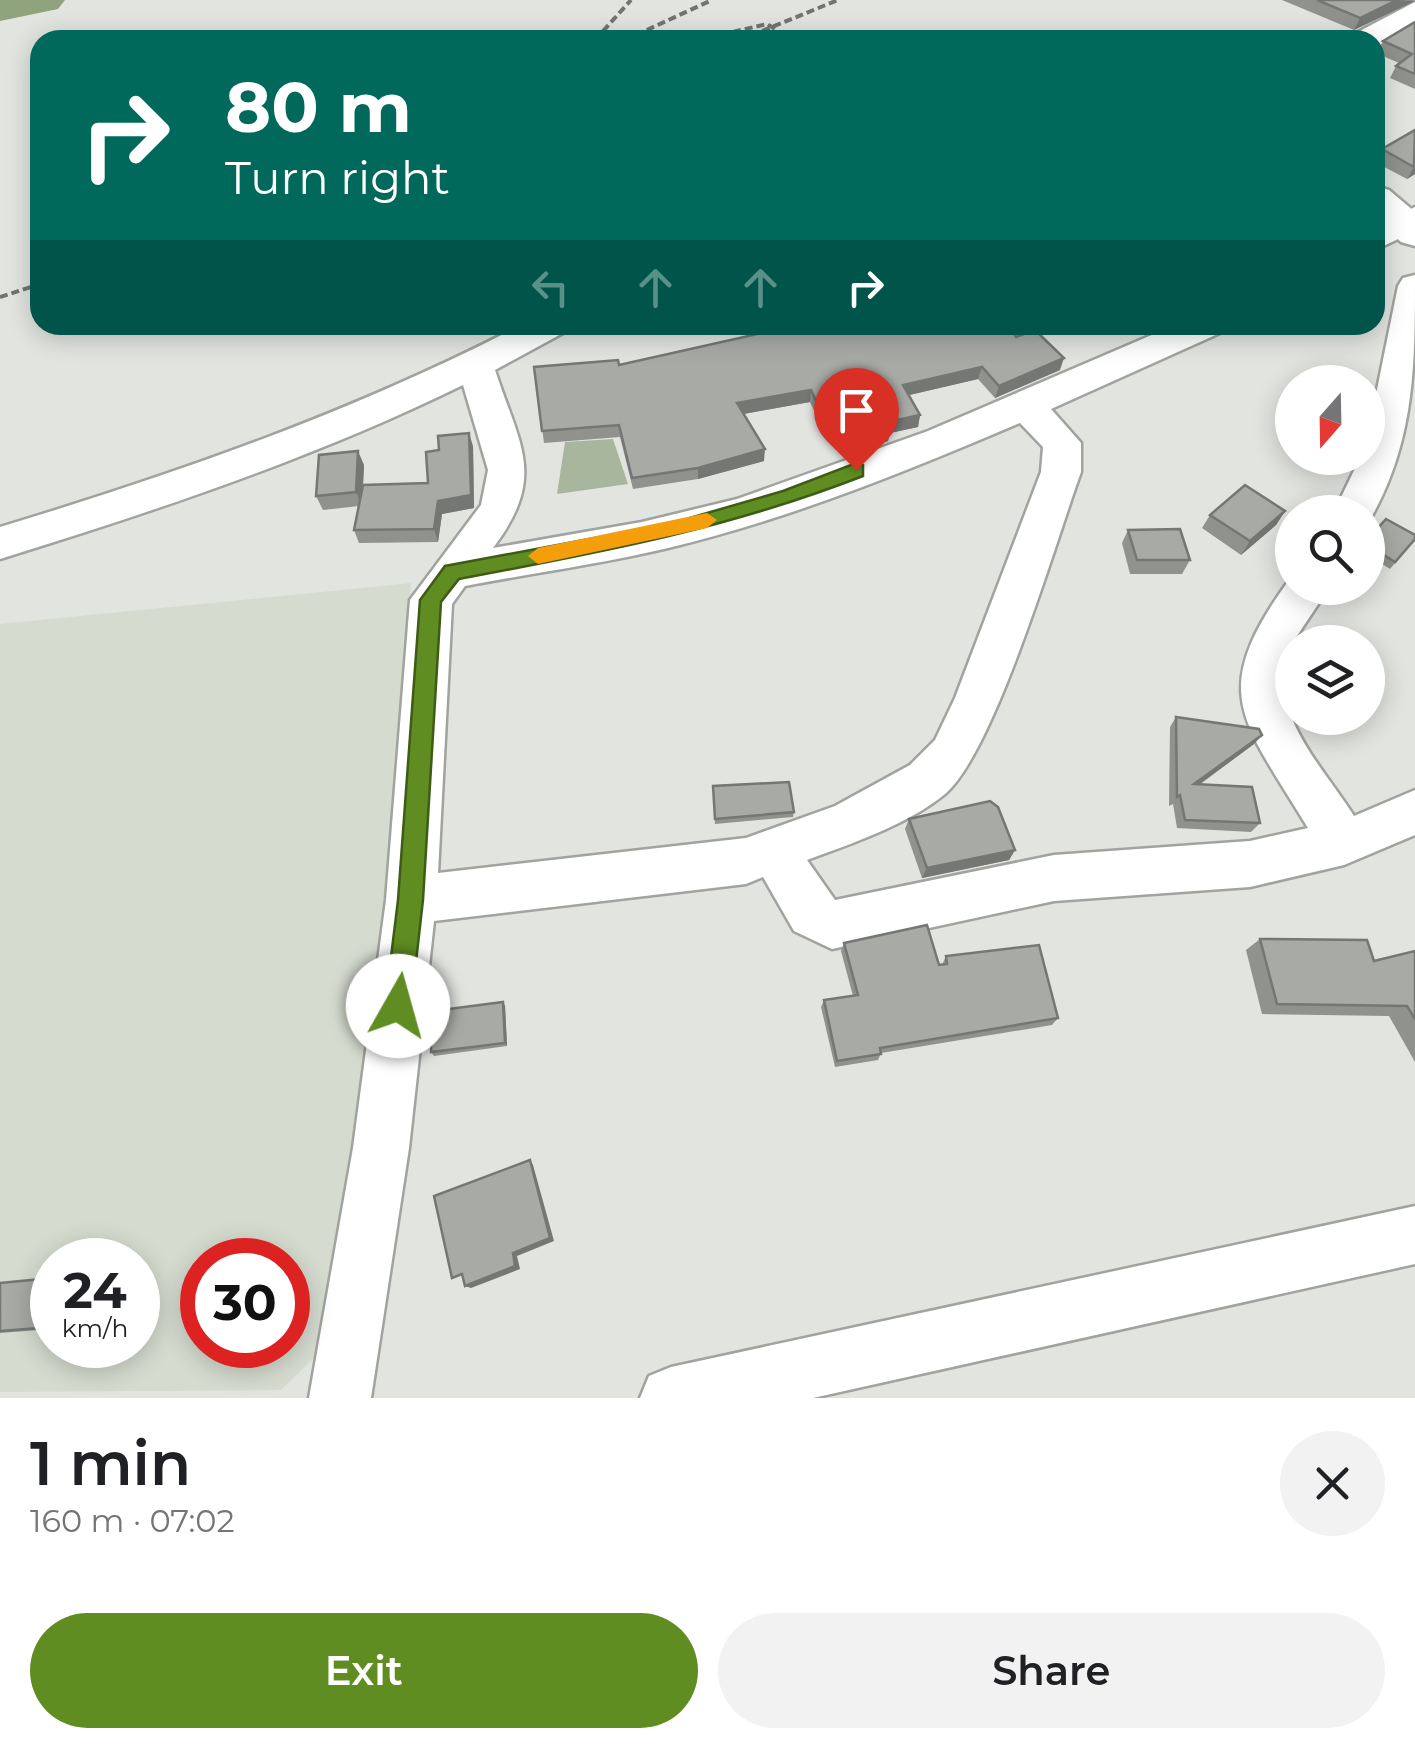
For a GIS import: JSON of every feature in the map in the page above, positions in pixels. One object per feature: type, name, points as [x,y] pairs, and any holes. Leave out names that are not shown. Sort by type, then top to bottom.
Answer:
[{"type":"street","points":[[1385,30],[1415,12]]},
{"type":"street","points":[[1364,495],[1394,410],[1415,286]]},
{"type":"street","points":[[0,544],[189,486],[475,365],[531,335]]},
{"type":"street","points":[[452,572],[669,532],[789,496],[1025,405],[1184,335]]},
{"type":"street","points":[[340,1398],[381,1148],[411,900],[431,600],[500,509],[508,470],[475,365]]},
{"type":"street","points":[[411,900],[746,861],[887,805],[927,780],[952,754],[1060,472],[1062,443],[1025,405]]},
{"type":"street","points":[[1296,605],[1264,656],[1257,679],[1258,697],[1266,719],[1344,843]]},
{"type":"street","points":[[774,850],[812,914],[832,925],[1054,878],[1250,864],[1344,843],[1415,812]]},
{"type":"street","points":[[672,1398],[1415,1236]]},
{"type":"path","points":[[604,30],[631,0]]},
{"type":"path","points":[[647,30],[712,0]]},
{"type":"path","points":[[765,30],[838,0]]},
{"type":"path","points":[[736,30],[758,24],[775,26]]},
{"type":"path","points":[[775,26],[776,30]]},
{"type":"path","points":[[0,297],[30,287]]},
{"type":"shaded area","points":[[411,583],[382,1023],[321,1351],[310,1362],[310,1238],[180,1238],[180,1368],[304,1368],[281,1390],[0,1392],[0,624]]},
{"type":"green space","points":[[613,439],[628,484],[557,494],[565,442]]},
{"type":"building","points":[[1317,0],[1397,0],[1360,18]]},
{"type":"building","points":[[1415,22],[1415,74],[1396,66],[1412,54],[1385,40]]},
{"type":"building","points":[[1415,130],[1414,167],[1385,151]]},
{"type":"building","points":[[753,335],[1040,335],[1064,358],[999,386],[982,367],[903,385],[920,415],[887,422],[891,429],[854,442],[842,418],[825,421],[811,390],[737,403],[765,449],[698,468],[632,478],[619,425],[542,431],[534,367],[618,360],[619,365]]},
{"type":"building","points":[[469,433],[471,495],[438,501],[434,529],[354,530],[363,485],[428,483],[426,452],[439,450],[438,436]]},
{"type":"building","points":[[358,451],[356,492],[316,496],[319,455]]},
{"type":"building","points":[[1245,485],[1275,504],[1275,520],[1250,541],[1210,515]]},
{"type":"building","points":[[1385,520],[1415,535],[1395,562],[1385,556]]},
{"type":"building","points":[[1180,529],[1190,560],[1137,560],[1128,530]]},
{"type":"building","points":[[1176,717],[1259,729],[1262,735],[1194,784],[1252,787],[1260,823],[1185,820],[1180,795],[1177,797]]},
{"type":"building","points":[[789,782],[794,812],[715,819],[713,786]]},
{"type":"building","points":[[990,801],[998,807],[1015,850],[927,868],[909,819]]},
{"type":"building","points":[[927,925],[939,965],[947,964],[946,956],[1039,945],[1058,1018],[880,1048],[881,1054],[837,1061],[824,1000],[858,995],[844,943]]},
{"type":"building","points":[[1260,939],[1367,940],[1374,961],[1415,951],[1415,1019],[1407,1006],[1277,1004]]},
{"type":"building","points":[[503,1002],[505,1043],[431,1052],[433,1011]]},
{"type":"building","points":[[530,1160],[550,1238],[513,1253],[515,1266],[465,1286],[462,1274],[452,1278],[434,1196]]},
{"type":"building","points":[[30,1280],[30,1329],[0,1331],[0,1283]]},
{"type":"waterway","points":[[0,8],[43,0]]},
{"type":"slow traffic","points":[[538,556],[669,532],[707,520]]},
{"type":"route","points":[[398,1006],[411,900],[431,600],[452,572],[669,532],[789,496],[856,470]]}]
